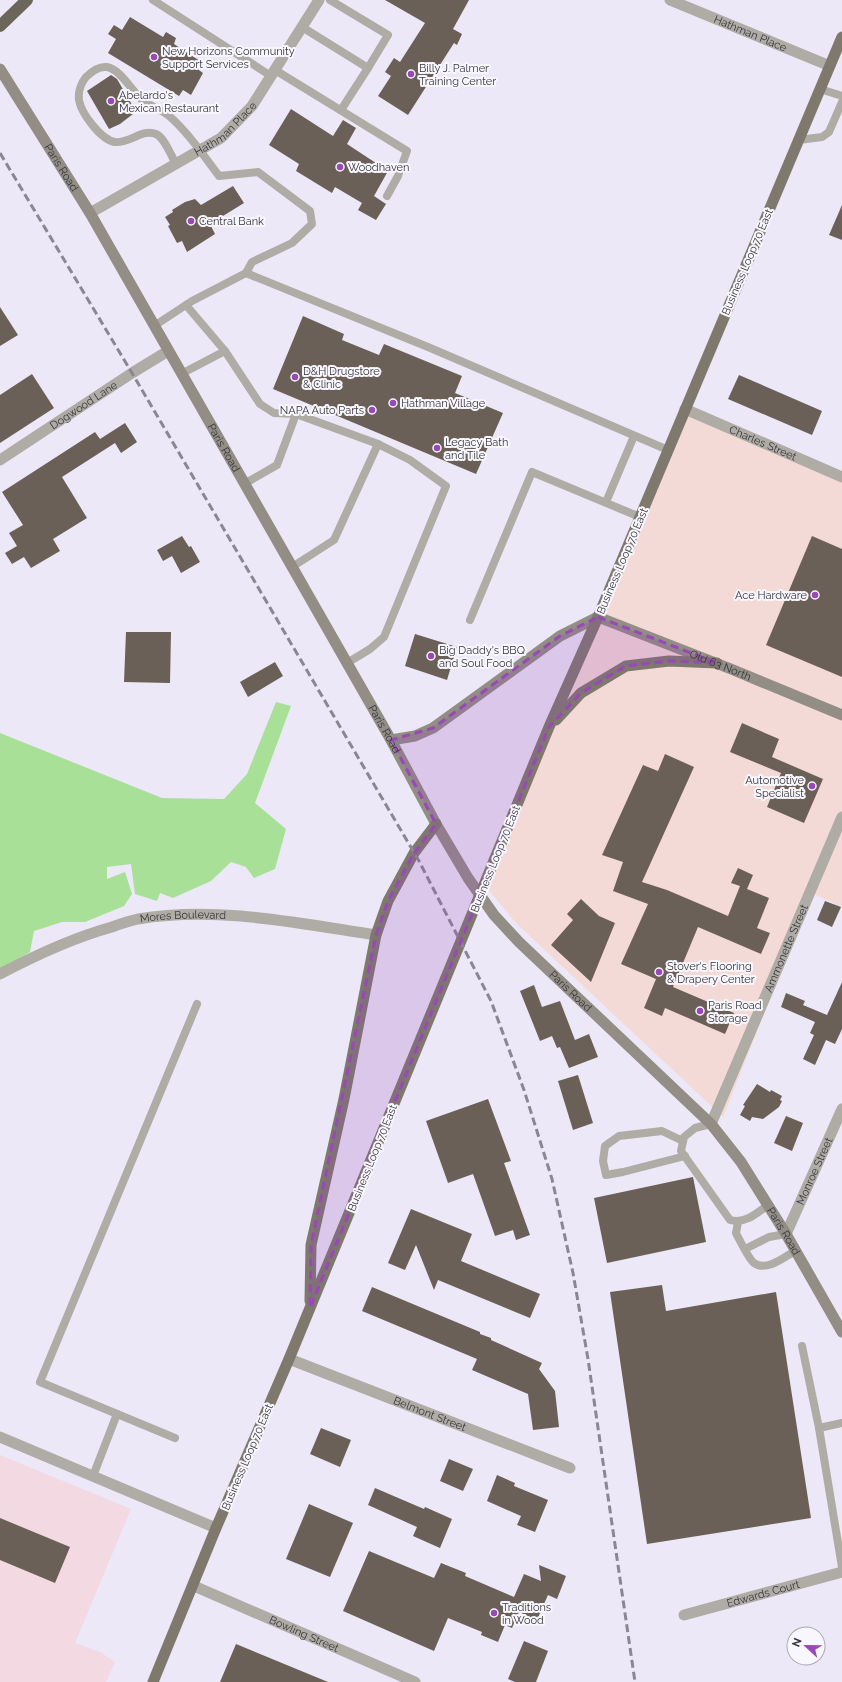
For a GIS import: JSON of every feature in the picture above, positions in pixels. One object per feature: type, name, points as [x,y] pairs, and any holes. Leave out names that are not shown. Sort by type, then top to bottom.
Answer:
[{"type":"highway","points":[[0,26],[27,0]]},
{"type":"main road","name":"Business Loop 70 East","points":[[153,1682],[194,1586],[216,1528],[289,1359],[549,727],[598,617],[798,140],[830,66],[839,53],[842,38]]},
{"type":"main road","name":"Paris Road","points":[[0,69],[90,213],[391,740],[436,824],[468,878],[494,915],[519,942],[712,1124],[741,1162],[768,1205],[842,1332]]},
{"type":"main road","name":"Old 63 North","points":[[598,617],[717,663],[842,715]]},
{"type":"main road","points":[[391,740],[415,736],[433,728],[560,636],[598,617]]},
{"type":"main road","points":[[549,727],[581,693],[626,666],[669,661],[717,663]]},
{"type":"main road","points":[[310,1308],[311,1245],[344,1099],[376,935],[388,901],[414,853],[436,824]]},
{"type":"street","name":"Hathman Place","points":[[90,213],[221,138],[252,106],[319,0]]},
{"type":"street","name":"Hathman Place","points":[[670,0],[830,66]]},
{"type":"street","name":"Dogwood Lane","points":[[0,460],[168,351]]},
{"type":"street","name":"Charles Street","points":[[685,409],[842,477]]},
{"type":"street","name":"Ammonette Street","points":[[712,1124],[842,817]]},
{"type":"street","name":"Mores Boulevard","points":[[0,974],[34,956],[84,935],[137,919],[216,913],[285,921],[376,935]]},
{"type":"street","name":"Monroe Street","points":[[786,1234],[842,1108]]},
{"type":"street","name":"Belmont Street","points":[[289,1359],[570,1468]]},
{"type":"street","points":[[0,1437],[216,1528]]},
{"type":"street","name":"Edwards Court","points":[[684,1615],[842,1572]]},
{"type":"street","name":"Bowling Street","points":[[194,1586],[416,1682]]},
{"type":"lane","points":[[153,0],[273,73],[341,110],[407,151],[398,176],[387,196]]},
{"type":"lane","points":[[330,0],[388,35],[341,110]]},
{"type":"lane","points":[[302,27],[368,68]]},
{"type":"lane","points":[[154,326],[186,305],[246,273],[252,262],[292,243],[312,224],[310,211],[258,172],[219,176],[200,150],[172,119],[142,100],[112,68],[100,67],[90,73],[82,82],[79,102],[97,132],[114,142],[124,142],[149,132],[156,134],[161,138],[176,164]]},
{"type":"lane","points":[[820,89],[842,96]]},
{"type":"lane","points":[[798,140],[822,137],[829,132],[842,102]]},
{"type":"lane","points":[[246,273],[428,348],[668,450]]},
{"type":"lane","points":[[186,305],[225,351],[260,404],[274,413],[296,414],[378,444],[410,460],[446,486],[384,637],[370,649],[347,663]]},
{"type":"lane","points":[[181,374],[225,351]]},
{"type":"lane","points":[[244,484],[277,465],[296,414]]},
{"type":"lane","points":[[606,502],[634,436]]},
{"type":"lane","points":[[292,568],[334,540],[378,444]]},
{"type":"lane","points":[[470,620],[532,472],[640,517]]},
{"type":"lane","points":[[175,1438],[40,1382],[197,1004]]},
{"type":"lane","points":[[712,1124],[695,1128],[684,1137],[681,1151],[730,1220],[738,1222],[748,1219],[768,1205]]},
{"type":"lane","points":[[683,1141],[662,1131],[619,1136],[605,1146],[603,1161],[606,1175],[685,1156]]},
{"type":"lane","points":[[738,1222],[736,1233],[754,1263],[762,1266],[776,1262],[795,1251]]},
{"type":"lane","points":[[745,1249],[770,1237],[786,1234]]},
{"type":"lane","points":[[802,1346],[819,1428],[842,1567]]},
{"type":"lane","points":[[93,1476],[117,1414]]},
{"type":"lane","points":[[819,1428],[842,1423]]},
{"type":"highlighted area","points":[[598,617],[717,663],[669,661],[626,666],[581,693],[549,727],[310,1308],[311,1245],[376,935],[388,901],[414,853],[436,824],[391,740],[433,728],[560,636]]},
{"type":"shaded area","points":[[686,413],[842,481],[842,907],[812,893],[723,1117],[516,923],[486,887]]},
{"type":"shaded area","points":[[0,1455],[131,1509],[75,1643],[100,1652],[115,1662],[106,1682],[0,1682]]},
{"type":"green space","points":[[276,702],[291,706],[255,803],[286,829],[275,869],[254,878],[246,867],[231,862],[211,881],[173,898],[160,893],[157,901],[135,894],[131,864],[107,867],[107,879],[125,872],[132,894],[124,906],[85,922],[62,922],[34,931],[30,952],[0,970],[0,733],[162,798],[224,799],[247,774]]},
{"type":"building","points":[[385,0],[469,0],[453,29],[462,34],[457,45],[454,43],[408,115],[378,96],[391,76],[385,72],[394,58],[400,62],[425,23]]},
{"type":"building","name":"New Horizons Community Support Services","points":[[130,17],[163,37],[166,32],[176,38],[174,44],[200,61],[196,68],[203,73],[191,95],[183,90],[179,96],[108,53],[116,39],[108,34],[114,25],[122,30]]},
{"type":"building","name":"Abelardo's Mexican Restaurant","points":[[111,75],[117,79],[135,110],[133,114],[120,124],[109,129],[87,91]]},
{"type":"building","name":"Woodhaven","points":[[291,109],[333,136],[343,120],[356,128],[347,144],[388,171],[374,196],[386,204],[376,220],[358,210],[362,203],[335,187],[332,193],[296,171],[299,164],[269,145]]},
{"type":"building","name":"Central Bank","points":[[233,186],[244,203],[210,224],[215,234],[187,252],[182,241],[177,243],[165,217],[173,212],[172,210],[185,202],[195,199],[201,205]]},
{"type":"building","points":[[842,205],[842,240],[829,235]]},
{"type":"building","points":[[0,307],[18,335],[0,346]]},
{"type":"building","name":"Hathman Village","points":[[303,316],[344,334],[342,340],[379,355],[384,344],[462,376],[455,393],[503,413],[476,474],[273,389]]},
{"type":"building","points":[[32,374],[54,408],[0,443],[0,395]]},
{"type":"building","points":[[739,375],[822,411],[812,435],[728,399]]},
{"type":"building","points":[[125,423],[137,442],[121,453],[115,443],[62,477],[87,518],[53,539],[60,551],[31,568],[24,557],[12,564],[5,553],[17,546],[9,533],[23,525],[2,492],[95,432],[100,439]]},
{"type":"building","points":[[182,536],[189,547],[191,546],[200,562],[181,573],[172,556],[163,561],[157,550]]},
{"type":"building","name":"Ace Hardware","points":[[812,536],[842,549],[842,677],[766,645]]},
{"type":"building","points":[[126,632],[171,632],[170,683],[124,682]]},
{"type":"building","name":"Big Daddy's BBQ and Soul Food","points":[[415,634],[457,647],[447,680],[405,666]]},
{"type":"building","points":[[275,662],[283,676],[248,697],[240,682]]},
{"type":"building","points":[[742,723],[779,739],[772,757],[823,779],[804,823],[767,807],[781,773],[730,752]]},
{"type":"building","points":[[665,754],[694,767],[642,882],[667,890],[728,916],[740,886],[731,883],[738,868],[753,875],[747,889],[769,898],[757,928],[770,933],[761,954],[698,927],[673,987],[734,1013],[725,1034],[665,1008],[662,1016],[644,1008],[656,979],[621,964],[648,904],[613,891],[623,862],[602,855],[643,765],[658,771]]},
{"type":"building","points":[[581,899],[599,916],[615,923],[591,982],[551,945],[573,920],[567,914]]},
{"type":"building","points":[[825,901],[841,907],[832,927],[817,920]]},
{"type":"building","points":[[842,982],[842,1029],[835,1044],[826,1040],[815,1065],[803,1059],[814,1035],[810,1033],[815,1022],[781,1007],[786,993],[805,1001],[803,1005],[827,1015]]},
{"type":"building","points":[[534,985],[542,1007],[560,1001],[575,1040],[589,1034],[598,1057],[569,1068],[560,1047],[557,1048],[552,1036],[540,1041],[520,991]]},
{"type":"building","points":[[578,1075],[593,1123],[573,1130],[558,1081]]},
{"type":"building","points":[[757,1084],[770,1092],[771,1090],[782,1096],[780,1100],[782,1101],[779,1107],[763,1119],[752,1117],[750,1121],[740,1115],[745,1106],[743,1105]]},
{"type":"building","points":[[488,1099],[511,1161],[504,1163],[530,1235],[516,1240],[513,1230],[495,1236],[473,1174],[448,1183],[426,1121]]},
{"type":"building","points":[[786,1116],[803,1123],[792,1151],[774,1143]]},
{"type":"building","points":[[693,1177],[706,1242],[607,1263],[594,1198]]},
{"type":"building","points":[[411,1209],[472,1234],[461,1261],[540,1294],[530,1318],[438,1280],[434,1290],[416,1245],[405,1270],[388,1263]]},
{"type":"building","points":[[662,1285],[666,1311],[776,1292],[811,1518],[647,1544],[610,1292]]},
{"type":"building","points":[[372,1287],[480,1332],[480,1334],[491,1338],[491,1340],[542,1363],[539,1369],[555,1391],[559,1427],[533,1430],[528,1394],[472,1370],[477,1359],[362,1311]]},
{"type":"building","points":[[321,1428],[351,1440],[340,1467],[310,1454]]},
{"type":"building","points":[[449,1459],[473,1469],[463,1491],[440,1481]]},
{"type":"building","points":[[497,1475],[515,1483],[514,1486],[548,1500],[535,1532],[517,1525],[521,1516],[487,1501]]},
{"type":"building","points":[[375,1488],[452,1519],[440,1548],[413,1536],[417,1527],[368,1505]]},
{"type":"building","points":[[309,1504],[353,1523],[330,1577],[286,1559]]},
{"type":"building","points":[[0,1518],[70,1547],[55,1583],[0,1560]]},
{"type":"building","points":[[369,1551],[434,1578],[441,1563],[466,1573],[465,1576],[514,1597],[524,1574],[541,1581],[539,1565],[566,1576],[557,1599],[548,1595],[537,1620],[519,1612],[512,1628],[505,1625],[498,1642],[481,1635],[482,1632],[448,1618],[434,1651],[343,1611]]},
{"type":"building","points":[[524,1641],[548,1651],[536,1682],[515,1682],[508,1679]]},
{"type":"building","points":[[236,1644],[328,1682],[220,1682]]},
{"type":"railway","points":[[0,153],[132,373],[419,861],[491,1001],[524,1090],[552,1179],[573,1273],[588,1359],[635,1682]]},
{"type":"place","name":"New Horizons Community Support Services","points":[[154,57]]},
{"type":"place","name":"Billy J. Palmer Training Center","points":[[411,74]]},
{"type":"place","name":"Abelardo's Mexican Restaurant","points":[[111,101]]},
{"type":"place","name":"Woodhaven","points":[[340,167]]},
{"type":"place","name":"Central Bank","points":[[191,221]]},
{"type":"place","name":"D&H Drugstore & Clinic","points":[[295,377]]},
{"type":"place","name":"Hathman Village","points":[[393,403]]},
{"type":"place","name":"NAPA Auto Parts","points":[[372,410]]},
{"type":"place","name":"Legacy Bath and Tile","points":[[437,448]]},
{"type":"place","name":"Ace Hardware","points":[[815,595]]},
{"type":"place","name":"Big Daddy's BBQ and Soul Food","points":[[431,656]]},
{"type":"place","name":"Automotive Specialist","points":[[812,786]]},
{"type":"place","name":"Stover's Flooring & Drapery Center","points":[[659,972]]},
{"type":"place","name":"Paris Road Storage","points":[[700,1011]]},
{"type":"place","name":"Traditions in Wood","points":[[494,1613]]}]
